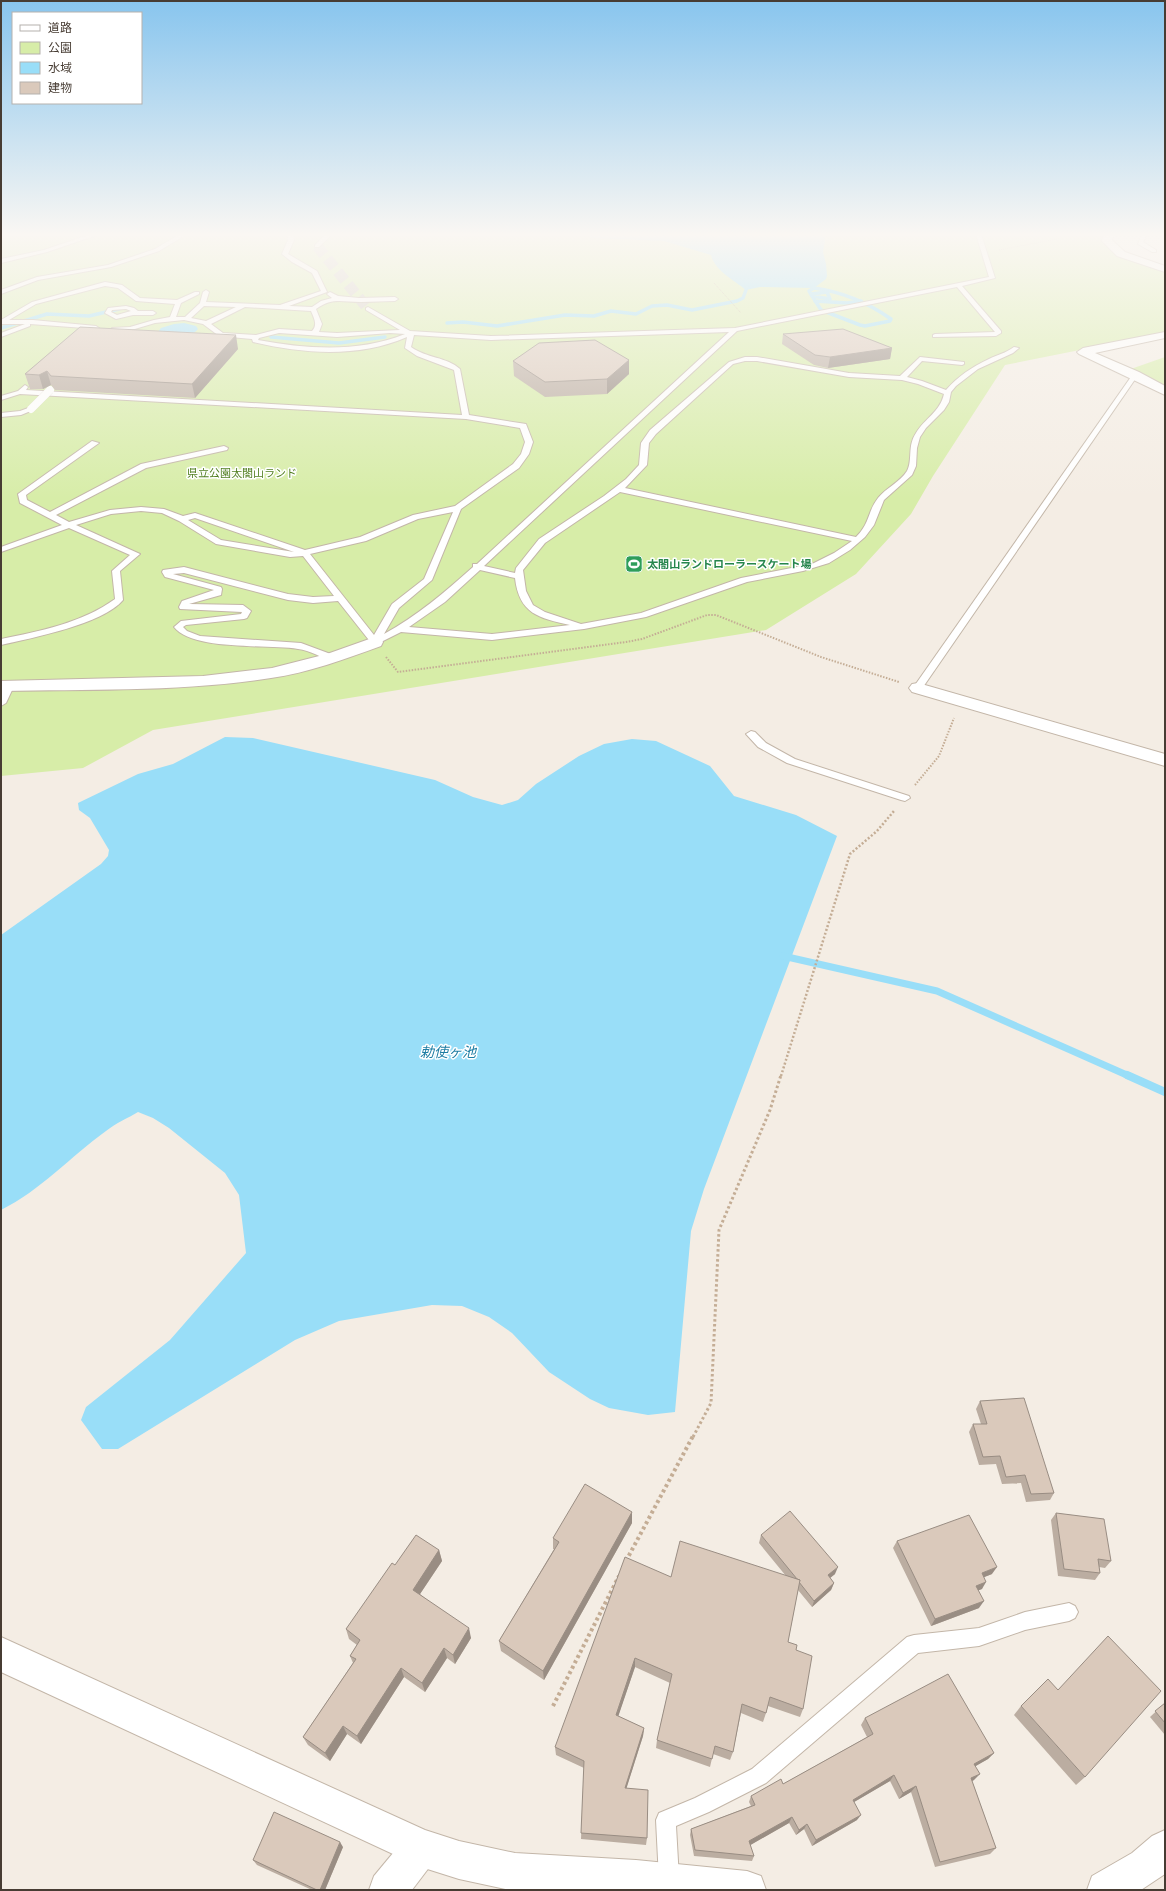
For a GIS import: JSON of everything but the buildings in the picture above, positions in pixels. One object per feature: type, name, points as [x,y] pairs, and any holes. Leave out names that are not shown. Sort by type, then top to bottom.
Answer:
[{"type":"street","points":[[1165,335],[1083,352],[1135,375],[1165,391]]},
{"type":"street","points":[[5,686],[203,681],[272,673],[334,658],[375,642]]},
{"type":"street","points":[[918,688],[1165,760]]},
{"type":"street","points":[[1,1654],[421,1848],[459,1860],[515,1872],[669,1882],[747,1890]]},
{"type":"street","points":[[388,1890],[421,1848]]},
{"type":"street","points":[[1106,1890],[1145,1866],[1165,1849]]},
{"type":"lane","points":[[1,335],[32,322]]},
{"type":"lane","points":[[35,322],[104,330],[130,329],[152,322]]},
{"type":"lane","points":[[203,322],[215,328],[221,335]]},
{"type":"lane","points":[[314,334],[318,331],[319,322]]},
{"type":"lane","points":[[392,322],[411,333]]},
{"type":"lane","points":[[210,337],[221,335],[256,336],[279,331],[337,335],[390,331],[491,338],[735,330],[777,322]]},
{"type":"lane","points":[[935,336],[996,334],[999,332],[990,322]]},
{"type":"lane","points":[[130,329],[140,334]]},
{"type":"lane","points":[[88,335],[104,330]]},
{"type":"lane","points":[[375,642],[400,629],[442,600],[476,566],[643,415],[704,363],[735,330]]},
{"type":"lane","points":[[256,336],[255,341],[275,345],[326,349],[365,348],[386,344],[411,333]]},
{"type":"lane","points":[[411,333],[408,348],[416,355],[449,364],[457,370],[466,417]]},
{"type":"lane","points":[[400,629],[492,637],[584,626],[643,615],[755,576],[789,573],[815,565],[835,556],[858,540],[873,521],[877,505],[884,494],[909,473],[913,459],[914,444],[923,427],[945,403],[947,393],[970,370],[1011,352],[1016,348]]},
{"type":"lane","points":[[584,626],[542,614],[527,604],[522,593],[519,570],[542,541],[629,481],[642,465],[645,442],[653,432],[723,367],[745,359],[757,359],[849,375],[902,378],[920,382],[947,393]]},
{"type":"lane","points":[[902,378],[920,359],[962,363]]},
{"type":"lane","points":[[918,688],[1135,375]]},
{"type":"lane","points":[[20,392],[31,382]]},
{"type":"lane","points":[[1,415],[22,413],[30,409],[50,390]]},
{"type":"lane","points":[[1,398],[20,392],[466,417],[523,426],[529,442],[525,454],[516,466],[458,508],[416,517],[363,539],[305,553],[290,555],[219,542],[182,519],[164,511],[128,510],[103,514],[68,525],[2,551]]},
{"type":"lane","points":[[643,415],[666,420]]},
{"type":"lane","points":[[1,642],[38,634],[88,617],[112,606],[119,600],[116,571],[136,554],[68,525],[23,501],[22,494],[95,443]]},
{"type":"lane","points":[[51,515],[144,466],[224,448]]},
{"type":"lane","points":[[619,489],[858,540]]},
{"type":"lane","points":[[375,642],[395,606],[428,580],[458,508]]},
{"type":"lane","points":[[182,519],[195,515],[305,553],[375,642]]},
{"type":"lane","points":[[476,566],[520,577]]},
{"type":"lane","points":[[334,658],[301,646],[199,639],[184,633],[178,627],[184,623],[244,616],[247,611],[243,608],[183,607],[185,603],[218,593],[218,589],[168,575],[166,572],[184,570],[288,597],[314,600],[340,598]]},
{"type":"lane","points":[[1,703],[5,686]]},
{"type":"lane","points":[[751,734],[762,745],[791,760],[905,798]]},
{"type":"lane","points":[[669,1882],[666,1820],[702,1805],[759,1776],[914,1644],[979,1637],[1025,1621],[1070,1612]]},
{"type":"path","points":[[750,322],[754,327]]},
{"type":"path","points":[[375,642],[398,672],[626,642],[642,638],[707,615],[716,615],[821,657],[918,688]]},
{"type":"path","points":[[624,1566],[711,1403],[718,1230],[770,1110],[850,854],[877,831],[939,756],[961,700]]},
{"type":"path","points":[[553,1706],[620,1572]]},
{"type":"green space","name":"県立公園太閤山ランド","points":[[1,322],[1165,322],[1165,333],[1005,365],[933,476],[911,514],[856,574],[766,630],[153,730],[83,768],[1,776]]},
{"type":"green space","points":[[1165,357],[1165,388],[1128,370]]},
{"type":"water","points":[[184,323],[196,326],[198,329],[190,335],[184,336],[157,333],[161,328]]},
{"type":"water","name":"勅使ヶ池","points":[[225,737],[253,738],[435,780],[473,797],[502,805],[518,800],[536,784],[579,756],[604,744],[632,739],[656,741],[710,766],[734,796],[796,815],[837,836],[704,1189],[691,1231],[675,1412],[648,1415],[609,1408],[590,1399],[549,1372],[512,1333],[489,1317],[462,1306],[432,1305],[339,1321],[295,1340],[118,1449],[102,1449],[81,1420],[86,1407],[170,1340],[246,1253],[239,1195],[225,1173],[169,1128],[153,1118],[138,1112],[110,1128],[29,1193],[1,1210],[1,935],[101,864],[108,856],[109,850],[90,818],[79,810],[78,803],[138,774],[173,764]]},
{"type":"waterway","points":[[1,328],[20,322]]},
{"type":"waterway","points":[[447,323],[459,322]]},
{"type":"waterway","points":[[465,322],[497,326],[520,322]]},
{"type":"waterway","points":[[853,322],[865,326],[884,322]]},
{"type":"waterway","points":[[271,337],[339,343],[385,337]]},
{"type":"waterway","points":[[783,956],[937,991],[1129,1076]]},
{"type":"waterway","points":[[1127,1075],[1165,1092]]},
{"type":"place","name":"太閤山ランドローラースケート場","points":[[634,564]]}]
